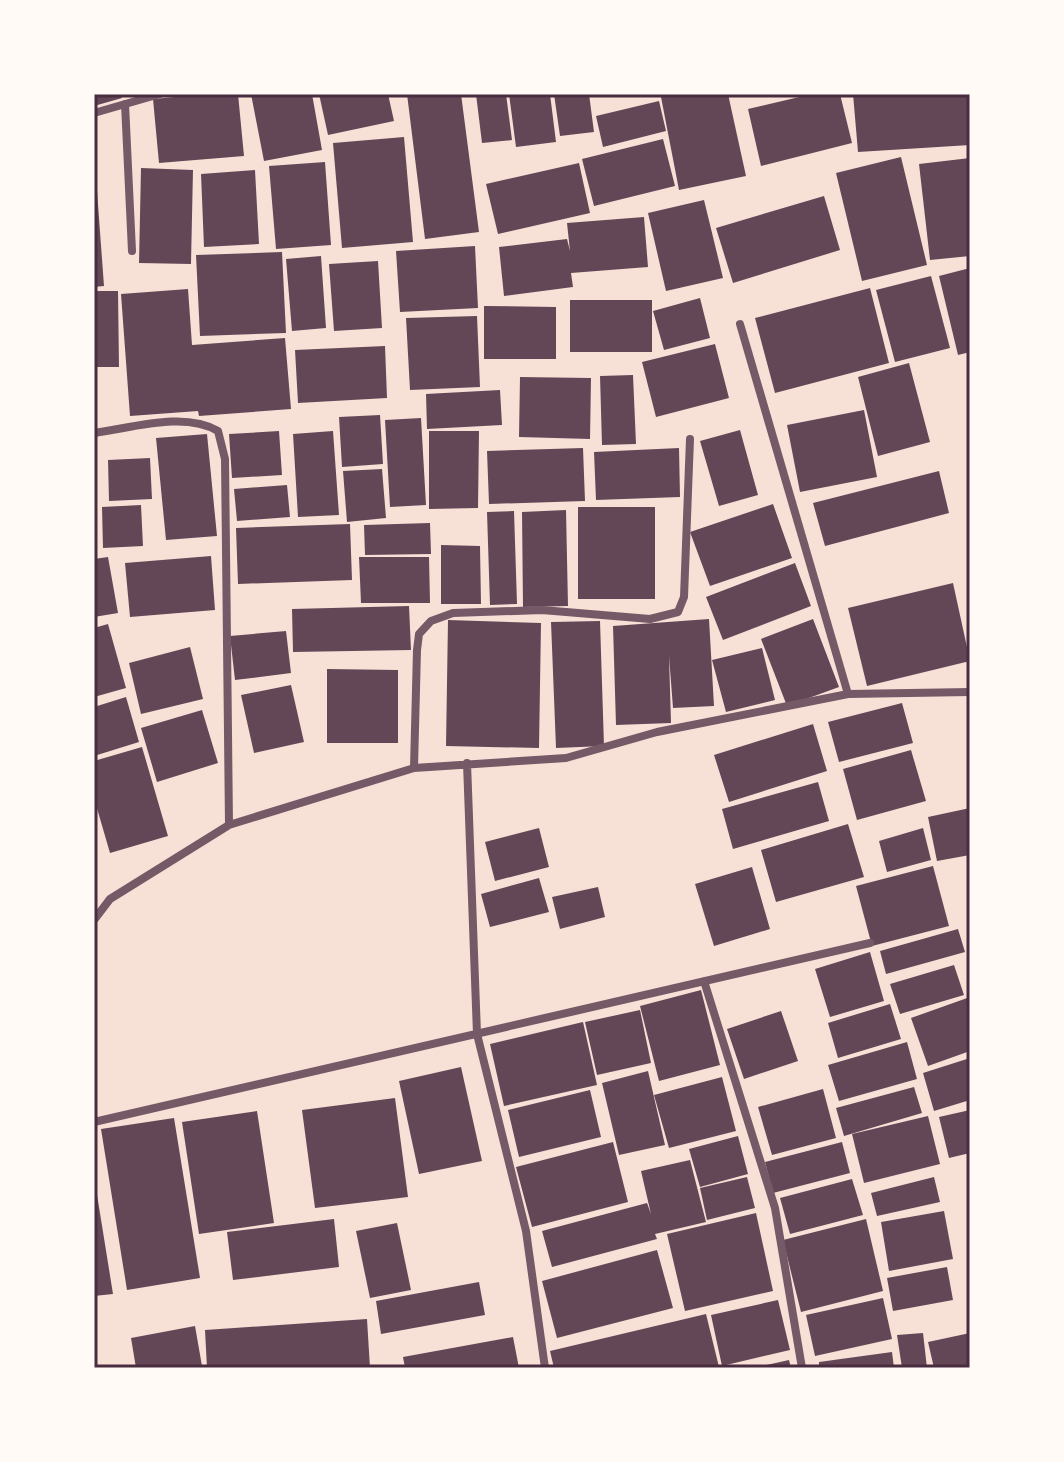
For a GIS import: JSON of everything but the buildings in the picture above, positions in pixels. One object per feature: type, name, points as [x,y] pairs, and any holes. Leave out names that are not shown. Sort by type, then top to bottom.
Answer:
[{"type":"street","points":[[94,113],[160,94]]},
{"type":"street","points":[[125,104],[132,251]]},
{"type":"street","points":[[740,324],[848,694]]},
{"type":"street","points":[[94,433],[179,422],[204,423],[218,431],[225,459],[229,825]]},
{"type":"street","points":[[414,768],[417,650],[419,634],[431,621],[453,613],[542,610],[650,619],[678,612],[684,597],[690,439]]},
{"type":"street","points":[[94,920],[110,899],[229,825],[414,768],[566,758],[657,732],[848,694],[970,692]]},
{"type":"street","points":[[467,763],[477,1034],[526,1231],[545,1368]]},
{"type":"street","points":[[94,1122],[870,943]]},
{"type":"street","points":[[704,981],[775,1208],[802,1368]]}]
